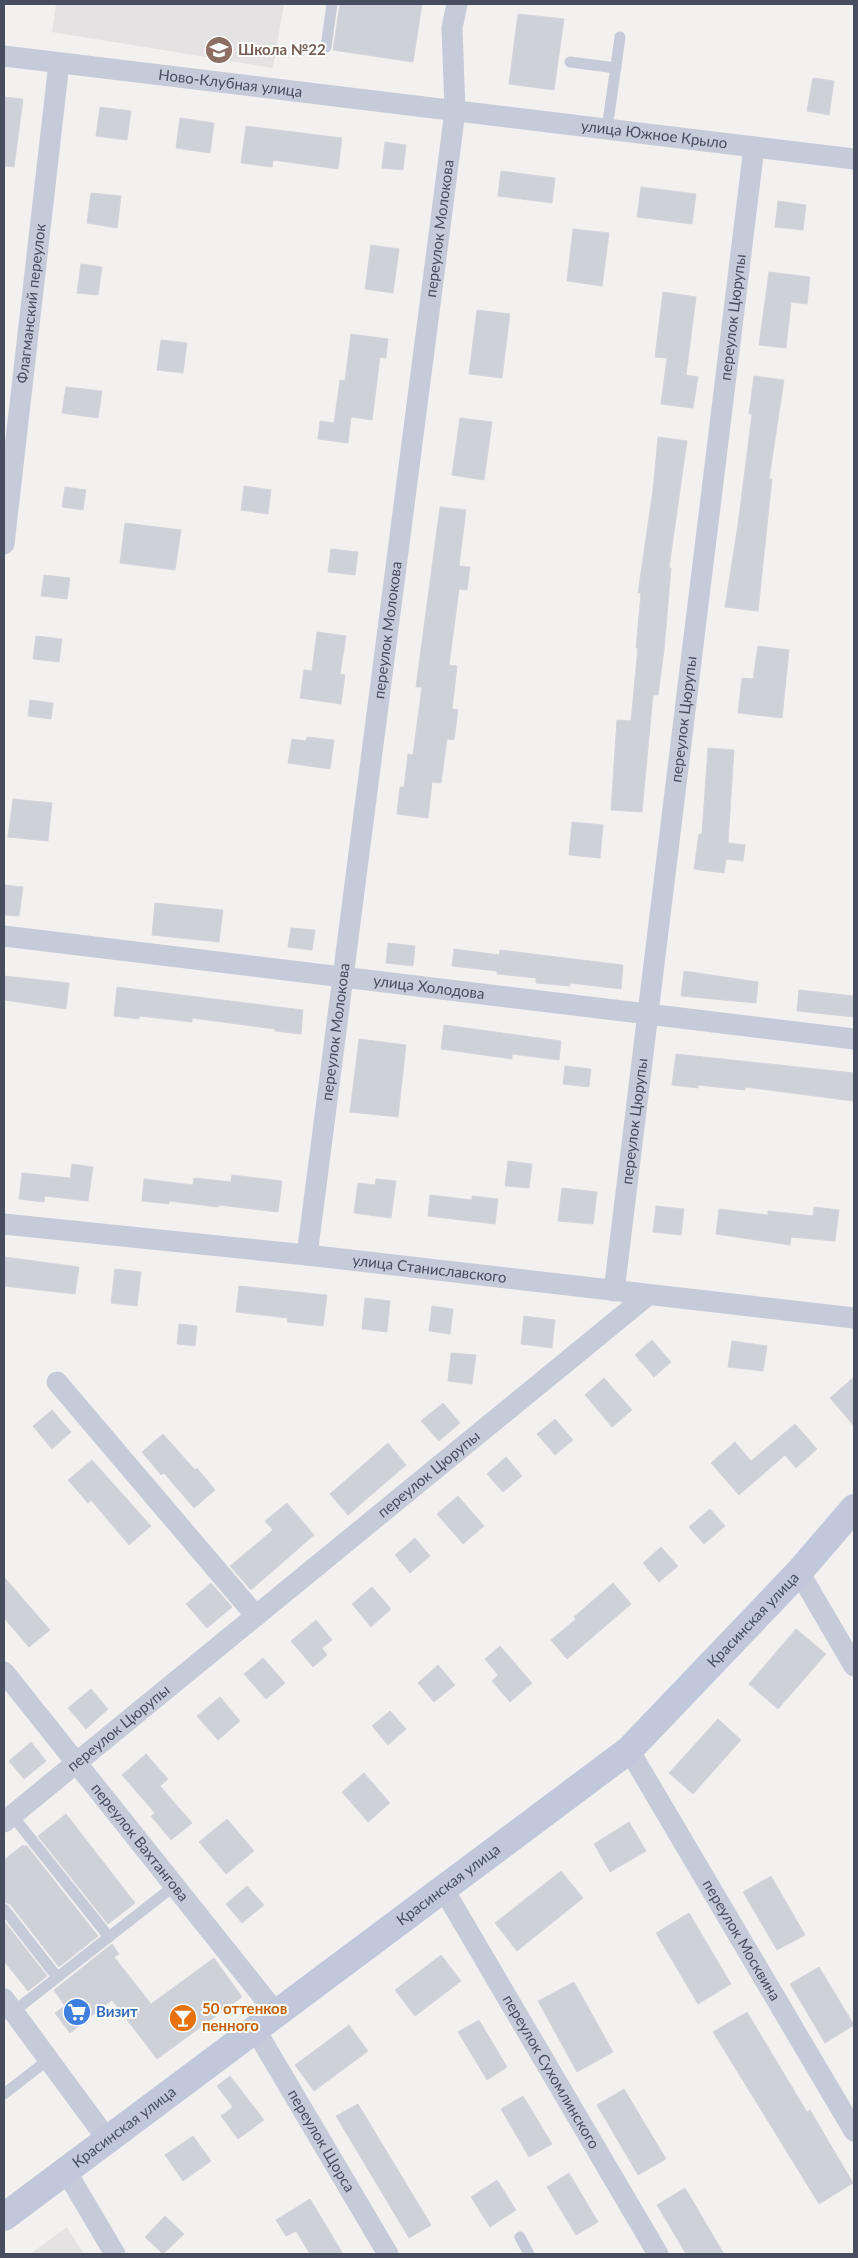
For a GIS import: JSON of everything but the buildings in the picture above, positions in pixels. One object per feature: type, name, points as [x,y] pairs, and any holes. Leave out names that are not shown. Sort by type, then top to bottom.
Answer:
[{"type":"main road","name":"Красинская улица","points":[[4,2217],[629,1750],[798,1572],[854,1508]]},
{"type":"street","name":"переулок Молокова","points":[[307,1255],[455,111],[452,28],[457,4]]},
{"type":"street","name":"Ново-Клубная улица","points":[[4,56],[455,111]]},
{"type":"street","name":"Флагманский переулок","points":[[4,544],[59,63]]},
{"type":"street","name":"улица Южное Крыло","points":[[455,111],[854,159]]},
{"type":"street","name":"переулок Цюрупы","points":[[614,1291],[754,147]]},
{"type":"street","name":"улица Холодова","points":[[4,936],[854,1039]]},
{"type":"street","name":"улица Станиславского","points":[[4,1224],[307,1255],[854,1318]]},
{"type":"street","name":"переулок Цюрупы","points":[[8,1819],[648,1295]]},
{"type":"street","points":[[57,1382],[256,1616]]},
{"type":"street","points":[[798,1572],[854,1666]]},
{"type":"street","name":"переулок Вахтангова","points":[[4,1672],[174,1886],[265,2021]]},
{"type":"street","name":"переулок Москвина","points":[[629,1750],[854,2131]]},
{"type":"street","name":"переулок Сухомлинского","points":[[444,1890],[658,2254]]},
{"type":"street","points":[[8,2006],[107,2139]]},
{"type":"street","name":"переулок Щорса","points":[[265,2021],[388,2254]]},
{"type":"street","points":[[66,2171],[115,2254]]},
{"type":"lane","points":[[326,46],[332,4]]},
{"type":"lane","points":[[607,129],[620,37]]},
{"type":"lane","points":[[570,62],[616,68]]},
{"type":"lane","points":[[8,1819],[109,1937]]},
{"type":"lane","points":[[8,2006],[57,1977],[174,1886]]},
{"type":"lane","points":[[4,1908],[57,1977]]},
{"type":"lane","points":[[4,2094],[49,2059]]},
{"type":"lane","points":[[520,2237],[530,2254]]},
{"type":"shaded area","name":"Школа №22","points":[[56,4],[284,4],[273,68],[52,32]]},
{"type":"shaded area","points":[[67,2227],[84,2254],[30,2254]]},
{"type":"place","name":"Школа №22","points":[[219,50]]},
{"type":"place","name":"Визит","points":[[77,2012]]},
{"type":"place","name":"50 оттенков пенного","points":[[183,2018]]}]
